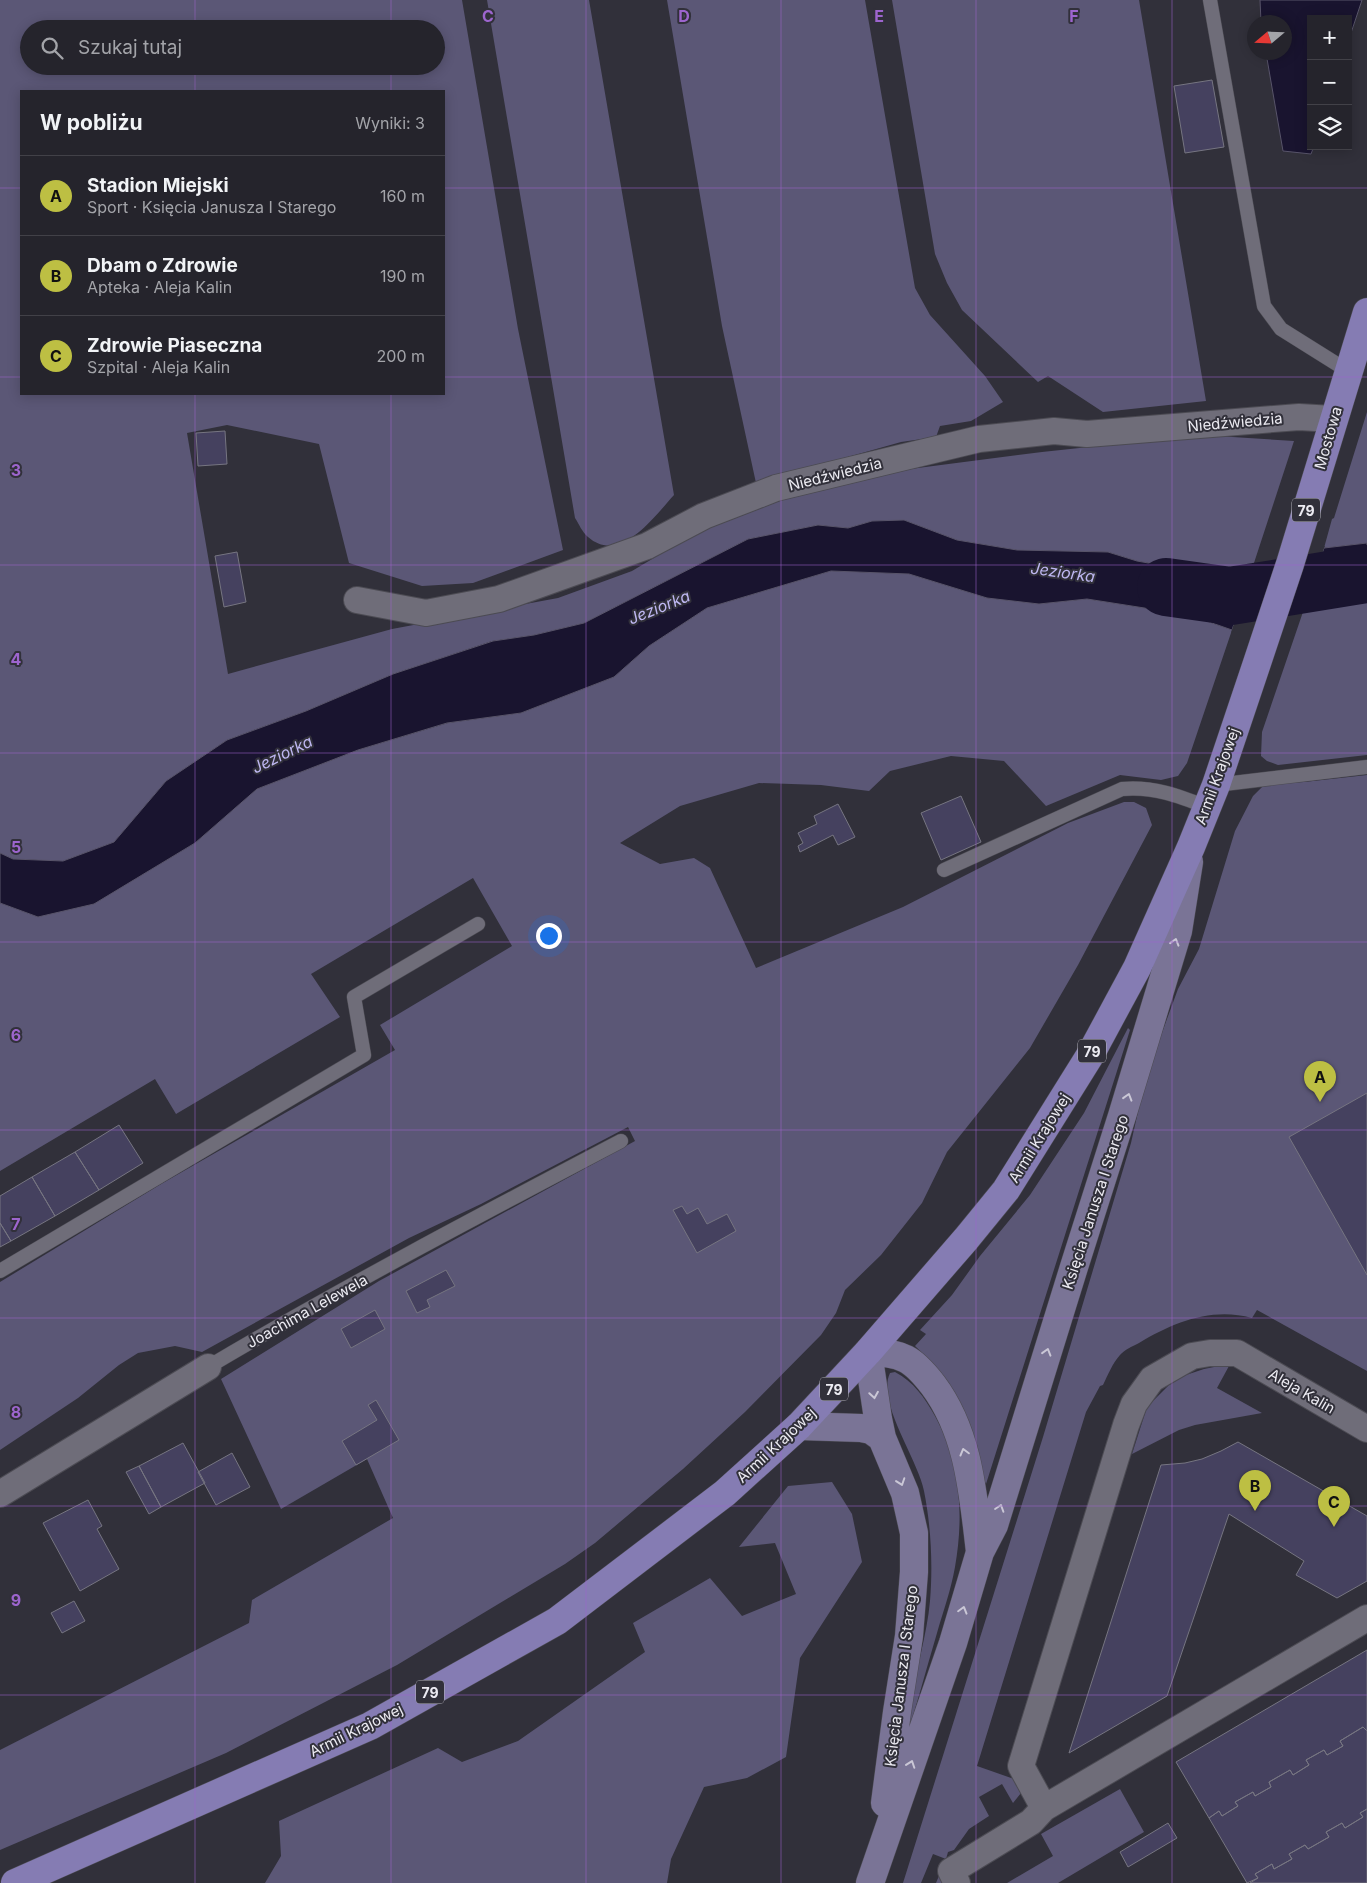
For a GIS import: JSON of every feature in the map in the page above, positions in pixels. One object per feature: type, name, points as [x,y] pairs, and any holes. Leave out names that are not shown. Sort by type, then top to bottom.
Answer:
[{"type":"main road","name":"Mostowa","points":[[1290,564],[1367,312]]},
{"type":"main road","name":"Armii Krajowej","points":[[15,1883],[370,1726],[557,1621],[718,1498],[799,1426],[868,1352],[1000,1197],[1090,1057],[1137,968],[1212,796],[1290,564]]},
{"type":"street","name":"Niedźwiedzia","points":[[357,600],[426,613],[499,599],[647,546],[704,516],[776,488],[979,439],[1054,431],[1087,434],[1299,417],[1333,420]]},
{"type":"street","name":"Księcia Janusza I Starego","points":[[874,1871],[953,1643],[980,1552],[994,1525],[1002,1502],[1178,931],[1191,847]]},
{"type":"street","name":"Księcia Janusza I Starego","points":[[874,1871],[909,1636],[914,1572],[914,1533],[905,1493],[882,1438],[868,1352],[892,1354],[905,1358],[927,1377],[946,1404],[965,1452],[973,1492],[980,1552]]},
{"type":"street","name":"Aleja Kalin","points":[[1044,1808],[1021,1766],[1126,1425],[1134,1404],[1152,1379],[1192,1356],[1210,1353],[1237,1353],[1367,1429]]},
{"type":"street","name":"Joachima Lelewela","points":[[0,1494],[208,1367]]},
{"type":"street","points":[[799,1426],[861,1428],[871,1430],[882,1438]]},
{"type":"street","points":[[957,1883],[951,1871],[1031,1822],[1044,1808],[1367,1618]]},
{"type":"lane","points":[[1210,0],[1264,306],[1281,329],[1348,371]]},
{"type":"lane","points":[[944,870],[1122,789],[1151,789],[1170,793],[1212,796],[1367,767]]},
{"type":"lane","points":[[0,1271],[364,1055],[354,997],[478,924]]},
{"type":"lane","name":"Joachima Lelewela","points":[[208,1367],[273,1328],[436,1238],[620,1142]]},
{"type":"shaded area","points":[[0,0],[462,0],[518,329],[563,550],[473,583],[422,586],[349,563],[319,444],[227,425],[187,433],[228,674],[392,629],[558,598],[632,571],[694,534],[782,500],[910,469],[1042,452],[1201,435],[1294,441],[1252,569],[1194,571],[1137,561],[1108,552],[1017,550],[957,540],[904,520],[872,521],[848,528],[818,525],[748,539],[584,623],[534,635],[492,641],[393,674],[306,711],[227,740],[166,781],[114,842],[63,861],[13,859],[0,853]]},
{"type":"shaded area","points":[[487,0],[589,0],[674,495],[636,535],[624,542],[612,545],[600,544],[588,537],[575,518]]},
{"type":"shaded area","points":[[667,0],[865,0],[915,288],[930,315],[985,376],[1003,402],[971,421],[940,426],[936,437],[901,442],[756,483],[722,326]]},
{"type":"shaded area","points":[[892,0],[1139,0],[1206,401],[1103,412],[1048,376],[1038,382],[962,310],[947,283],[935,254]]},
{"type":"shaded area","points":[[1367,412],[1367,543],[1324,548],[1332,519],[1334,518]]},
{"type":"shaded area","points":[[831,571],[909,574],[987,598],[1039,604],[1087,599],[1189,615],[1232,630],[1187,763],[1178,776],[1161,780],[1120,775],[1046,806],[1004,761],[951,756],[890,771],[869,791],[821,785],[759,783],[680,806],[620,843],[660,864],[694,858],[710,868],[756,968],[903,907],[1068,823],[1124,802],[1134,802],[1146,808],[1152,825],[1078,965],[1030,1048],[947,1152],[922,1203],[881,1255],[845,1290],[836,1313],[821,1335],[745,1412],[683,1469],[595,1543],[565,1564],[397,1665],[226,1753],[0,1850],[0,1750],[249,1623],[252,1600],[393,1518],[367,1459],[281,1509],[221,1379],[379,1281],[635,1141],[628,1127],[481,1204],[409,1238],[202,1352],[175,1346],[138,1353],[119,1365],[78,1398],[0,1450],[0,1282],[161,1184],[395,1050],[380,1025],[512,946],[473,878],[311,974],[340,1017],[176,1114],[155,1079],[0,1171],[0,903],[38,917],[150,870],[195,843],[257,789],[358,750],[448,723],[521,713],[614,677],[649,646],[707,608]]},
{"type":"shaded area","points":[[1367,595],[1367,755],[1278,765],[1267,761],[1261,756],[1262,732],[1305,606]]},
{"type":"shaded area","points":[[1367,775],[1367,1371],[1257,1310],[1252,1318],[1222,1314],[1194,1318],[1152,1335],[1120,1355],[1086,1412],[977,1766],[1014,1779],[1021,1793],[1013,1803],[1002,1784],[979,1797],[989,1816],[969,1829],[954,1850],[948,1852],[946,1859],[933,1854],[921,1883],[903,1883],[1043,1437],[1131,1143],[1146,1076],[1178,989],[1199,949],[1235,831],[1253,796],[1263,786]]},
{"type":"shaded area","points":[[1128,1028],[1130,1030],[986,1484],[981,1471],[977,1447],[954,1392],[937,1369],[915,1346],[926,1334],[920,1330],[952,1295],[980,1256],[1030,1195],[1084,1113]]},
{"type":"shaded area","points":[[1219,1366],[1229,1366],[1217,1388],[1262,1413],[1195,1425],[1179,1430],[1132,1454],[1147,1407],[1169,1385],[1186,1375]]},
{"type":"shaded area","points":[[895,1372],[908,1380],[923,1396],[944,1434],[955,1471],[959,1509],[958,1548],[953,1576],[905,1743],[913,1689],[929,1614],[931,1560],[930,1532],[924,1491],[914,1463],[899,1431],[889,1399],[887,1385],[890,1373]]},
{"type":"shaded area","points":[[832,1482],[852,1514],[862,1562],[800,1658],[786,1757],[747,1778],[704,1787],[671,1859],[667,1883],[265,1883],[281,1856],[279,1821],[438,1748],[462,1762],[518,1741],[645,1652],[633,1623],[710,1578],[742,1616],[796,1594],[775,1543],[739,1547],[788,1486]]},
{"type":"shaded area","points":[[1120,1789],[1144,1832],[1058,1883],[1007,1883],[1053,1856],[1041,1834]]},
{"type":"shaded area","points":[[946,1859],[946,1883],[936,1883]]},
{"type":"water","points":[[1260,0],[1362,0],[1352,30],[1352,15],[1307,15],[1307,150],[1312,150],[1311,154],[1283,151],[1267,60],[1292,60],[1292,15],[1261,15]]},
{"type":"water","points":[[904,520],[957,540],[1017,550],[1108,552],[1137,561],[1194,571],[1252,569],[1232,630],[1189,615],[1087,599],[1039,604],[987,598],[909,574],[831,571],[707,608],[649,646],[614,677],[521,713],[447,723],[358,750],[257,789],[195,843],[94,904],[38,917],[0,903],[0,853],[13,859],[63,861],[114,842],[166,781],[227,740],[306,711],[393,674],[493,641],[534,635],[584,623],[748,539],[818,525],[848,528],[872,521]]},
{"type":"water","points":[[1367,543],[1367,595],[1305,606],[1324,548]]},
{"type":"pier","points":[[1325,546],[1304,608],[1302,605],[1321,547]]},
{"type":"pier","points":[[1252,567],[1254,570],[1234,631],[1231,633]]},
{"type":"building","points":[[1212,80],[1224,147],[1185,153],[1174,86]]},
{"type":"building","points":[[225,431],[227,464],[198,466],[196,433]]},
{"type":"building","points":[[237,552],[246,602],[224,607],[215,556]]},
{"type":"building","points":[[961,796],[981,842],[941,860],[921,813]]},
{"type":"building","points":[[838,804],[855,837],[838,845],[833,835],[800,852],[798,846],[803,843],[798,833],[817,824],[814,816]]},
{"type":"building","points":[[1367,1093],[1367,1275],[1289,1137]]},
{"type":"building","points":[[119,1125],[143,1163],[99,1190],[75,1152]]},
{"type":"building","points":[[75,1152],[99,1190],[55,1216],[32,1177]]},
{"type":"building","points":[[32,1177],[55,1216],[11,1241],[0,1223],[0,1196]]},
{"type":"building","points":[[682,1206],[687,1214],[698,1208],[707,1224],[727,1214],[736,1231],[697,1253],[673,1210]]},
{"type":"building","points":[[0,1223],[11,1241],[0,1247]]},
{"type":"building","points":[[446,1270],[455,1286],[427,1300],[430,1307],[417,1313],[406,1291]]},
{"type":"building","points":[[375,1310],[385,1329],[351,1348],[341,1329]]},
{"type":"building","points":[[376,1400],[399,1440],[356,1465],[342,1441],[377,1420],[368,1405]]},
{"type":"building","points":[[1238,1442],[1367,1516],[1367,1581],[1337,1598],[1296,1575],[1304,1561],[1229,1514],[1167,1696],[1069,1753],[1161,1465],[1202,1459]]},
{"type":"building","points":[[183,1443],[205,1483],[161,1507],[139,1466]]},
{"type":"building","points":[[232,1453],[250,1487],[216,1505],[198,1472]]},
{"type":"building","points":[[139,1466],[161,1507],[149,1514],[126,1472]]},
{"type":"building","points":[[88,1500],[102,1526],[97,1529],[119,1569],[80,1591],[43,1523]]},
{"type":"building","points":[[74,1601],[85,1621],[62,1633],[51,1613]]},
{"type":"building","points":[[1367,1650],[1367,1731],[1363,1727],[1340,1741],[1343,1746],[1327,1755],[1324,1750],[1306,1760],[1309,1765],[1293,1775],[1290,1770],[1269,1782],[1271,1787],[1255,1796],[1253,1792],[1235,1802],[1238,1806],[1222,1816],[1219,1811],[1209,1818],[1176,1762]]},
{"type":"building","points":[[1363,1727],[1367,1731],[1367,1809],[1360,1813],[1363,1817],[1345,1828],[1342,1823],[1326,1832],[1329,1837],[1308,1849],[1305,1845],[1289,1854],[1292,1859],[1274,1869],[1272,1864],[1255,1874],[1258,1878],[1247,1883],[1209,1818],[1219,1811],[1222,1816],[1238,1806],[1235,1802],[1253,1792],[1255,1796],[1271,1787],[1269,1782],[1290,1770],[1293,1775],[1309,1765],[1306,1760],[1324,1750],[1327,1755],[1343,1746],[1340,1741]]},
{"type":"building","points":[[1367,1809],[1367,1883],[1250,1883],[1258,1878],[1255,1874],[1272,1864],[1274,1869],[1292,1859],[1289,1854],[1305,1845],[1308,1849],[1329,1837],[1326,1832],[1342,1823],[1345,1828],[1363,1817],[1360,1813]]},
{"type":"building","points":[[1168,1823],[1177,1838],[1128,1867],[1120,1852]]},
{"type":"waterway","name":"Jeziorka","points":[[1166,587],[1230,596],[1367,574]]},
{"type":"place","name":"Stadion Miejski","points":[[1320,1102]]},
{"type":"place","name":"Dbam o Zdrowie","points":[[1255,1511]]},
{"type":"place","name":"Zdrowie Piaseczna","points":[[1334,1527]]}]
